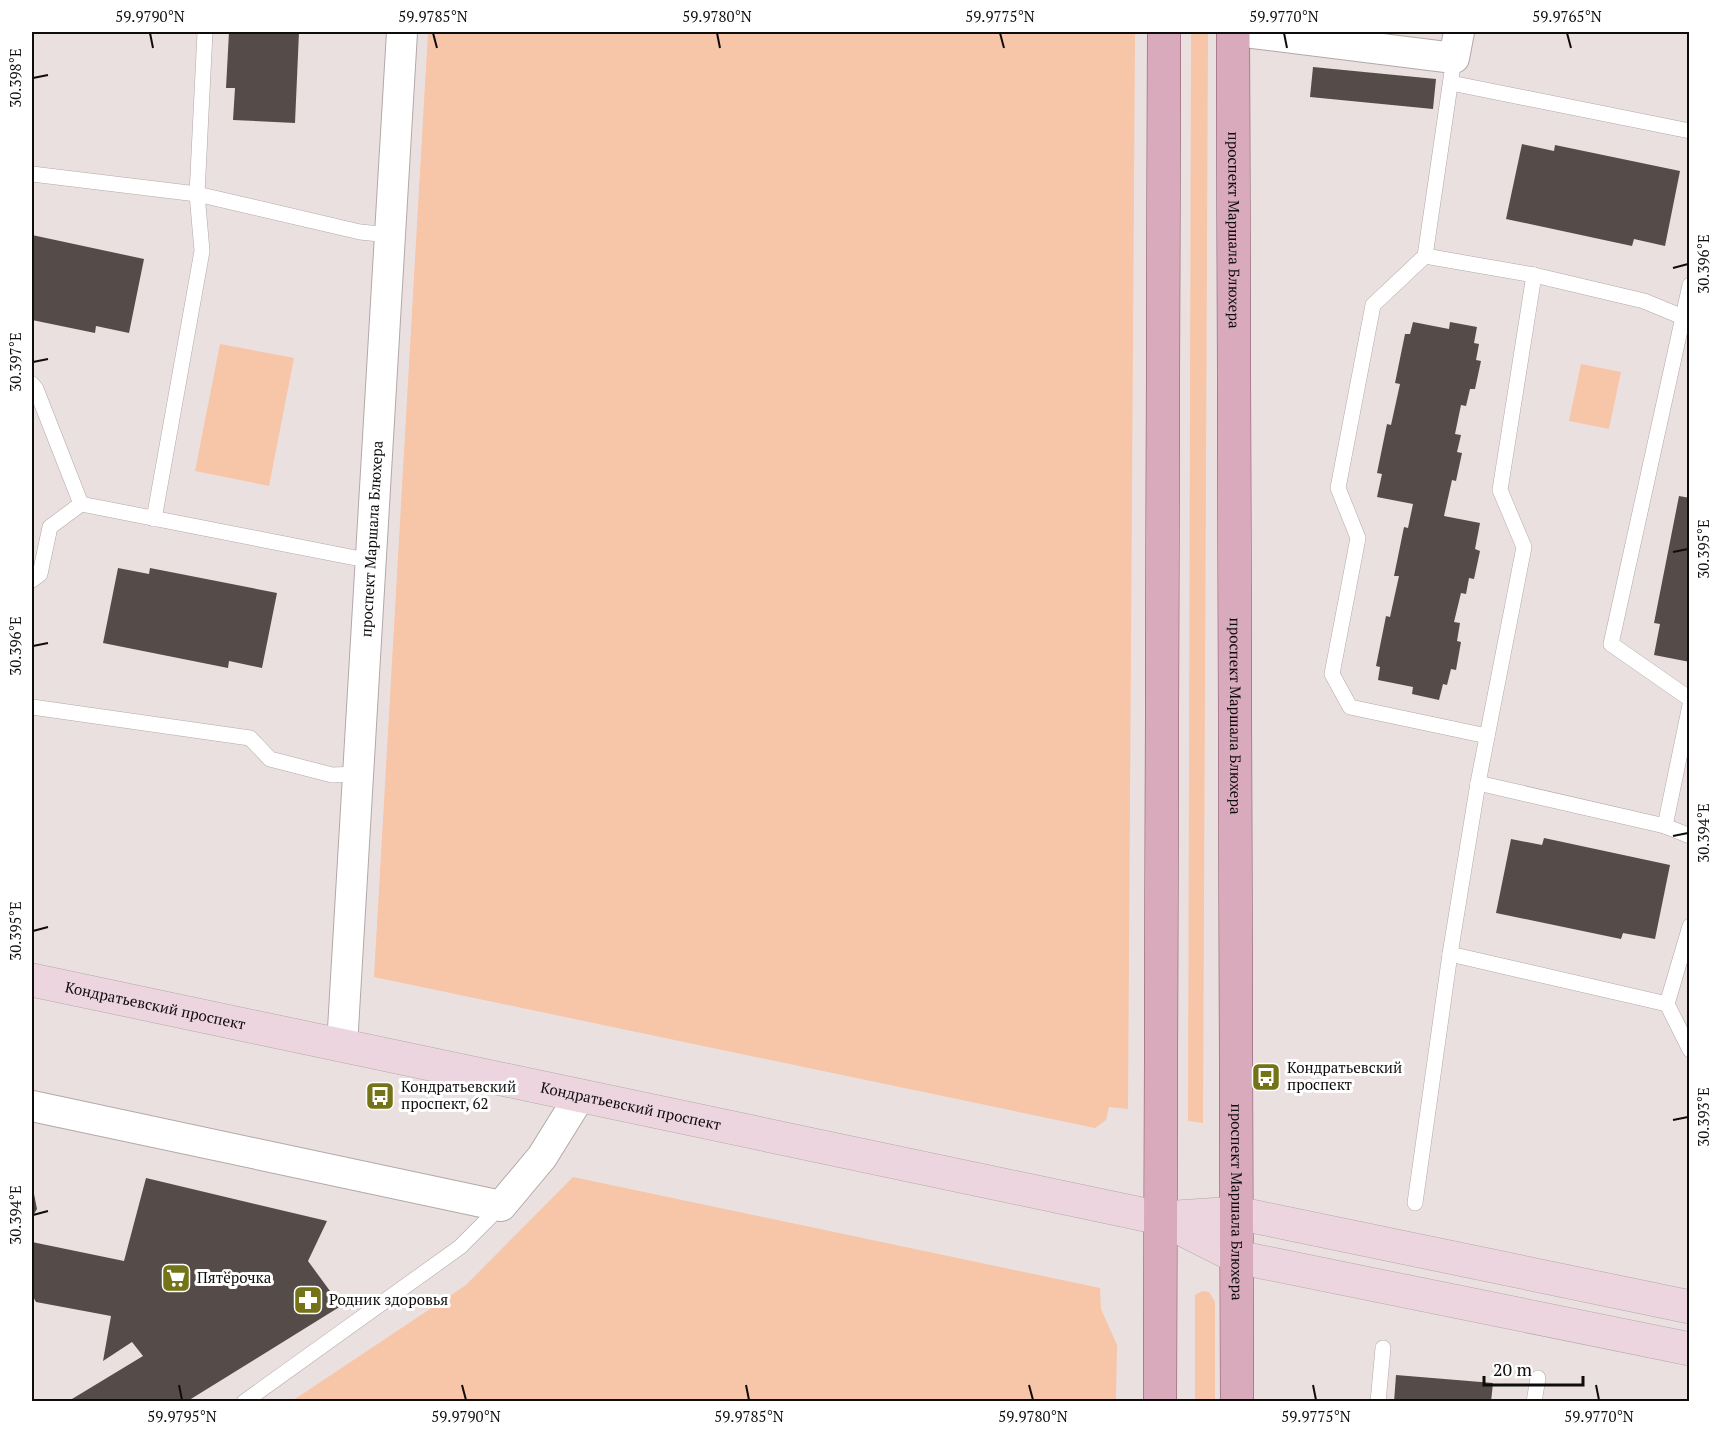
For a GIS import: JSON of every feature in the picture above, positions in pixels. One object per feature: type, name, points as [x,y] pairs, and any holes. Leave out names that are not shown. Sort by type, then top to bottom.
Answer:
[{"type":"main road","points":[[1160,1401],[1164,32]]},
{"type":"main road","name":"проспект Маршала Блюхера","points":[[1233,32],[1237,1401]]},
{"type":"street","name":"проспект Маршала Блюхера","points":[[342,1046],[402,32]]},
{"type":"street","points":[[1245,32],[1455,58]]},
{"type":"street","name":"Кондратьевский проспект","points":[[32,980],[1160,1218],[1237,1257],[1689,1349]]},
{"type":"street","points":[[32,1106],[501,1206],[542,1157],[580,1096]]},
{"type":"street","name":"Кондратьевский проспект","points":[[1160,1218],[1237,1213],[1689,1307]]},
{"type":"lane","points":[[154,519],[202,251],[197,194],[205,32]]},
{"type":"lane","points":[[1487,736],[1350,707],[1332,674],[1358,538],[1338,488],[1373,305],[1425,256],[1455,58],[1689,131]]},
{"type":"lane","points":[[32,174],[197,194],[360,232],[390,235]]},
{"type":"lane","points":[[1425,256],[1534,275],[1644,301],[1686,319]]},
{"type":"lane","points":[[1415,1203],[1450,954],[1478,783],[1524,547],[1500,490],[1534,275]]},
{"type":"lane","points":[[1689,285],[1686,319],[1611,644],[1689,699]]},
{"type":"lane","points":[[32,384],[36,389],[81,504]]},
{"type":"lane","points":[[32,580],[40,573],[50,527],[81,504],[371,561]]},
{"type":"lane","points":[[1665,826],[1689,705]]},
{"type":"lane","points":[[32,707],[250,738],[270,759],[332,775],[358,774]]},
{"type":"lane","points":[[1478,783],[1665,826],[1689,836]]},
{"type":"lane","points":[[1689,926],[1667,1004],[1689,1050]]},
{"type":"lane","points":[[1450,954],[1667,1004]]},
{"type":"lane","points":[[244,1401],[460,1247],[501,1206]]},
{"type":"lane","points":[[1378,1401],[1383,1348]]},
{"type":"lane","points":[[1534,1401],[1538,1378]]},
{"type":"shaded area","points":[[428,32],[1135,32],[1128,1109],[1109,1107],[1106,1120],[1095,1128],[374,977]]},
{"type":"shaded area","points":[[1191,32],[1208,32],[1203,1123],[1188,1121]]},
{"type":"shaded area","points":[[220,344],[294,358],[269,486],[195,471]]},
{"type":"shaded area","points":[[1581,364],[1621,372],[1609,429],[1569,421]]},
{"type":"shaded area","points":[[573,1177],[1100,1288],[1101,1309],[1117,1345],[1116,1401],[292,1401],[466,1285]]},
{"type":"shaded area","points":[[1202,1291],[1209,1292],[1215,1302],[1215,1401],[1195,1401],[1195,1295]]},
{"type":"building","points":[[229,32],[299,32],[295,123],[233,120],[235,88],[226,88]]},
{"type":"building","points":[[1313,67],[1436,79],[1433,109],[1310,97]]},
{"type":"building","points":[[1522,144],[1554,151],[1555,145],[1680,171],[1665,246],[1634,239],[1632,246],[1506,219]]},
{"type":"building","points":[[32,235],[144,259],[129,333],[96,326],[95,333],[32,320]]},
{"type":"building","points":[[1413,322],[1449,329],[1450,322],[1477,327],[1474,343],[1479,344],[1476,360],[1481,361],[1475,389],[1470,389],[1466,406],[1461,405],[1455,434],[1461,435],[1457,452],[1462,453],[1456,481],[1452,480],[1444,516],[1480,523],[1475,549],[1480,551],[1474,579],[1469,578],[1466,594],[1461,593],[1454,622],[1460,623],[1457,641],[1461,642],[1456,670],[1451,669],[1447,685],[1443,684],[1439,700],[1412,694],[1413,687],[1378,680],[1380,667],[1376,666],[1386,616],[1390,617],[1399,576],[1394,576],[1404,527],[1408,528],[1413,504],[1377,497],[1382,474],[1377,473],[1387,424],[1391,425],[1400,384],[1395,383],[1405,334],[1410,334]]},
{"type":"building","points":[[1679,496],[1690,498],[1690,662],[1654,655],[1660,624],[1654,623]]},
{"type":"building","points":[[118,568],[149,574],[150,568],[277,593],[262,668],[229,661],[228,668],[103,643]]},
{"type":"building","points":[[1544,838],[1670,865],[1655,939],[1623,933],[1621,939],[1496,913],[1511,839],[1542,845]]},
{"type":"building","name":"Пятёрочка","points":[[146,1178],[327,1221],[308,1261],[341,1306],[186,1402],[67,1402],[143,1356],[132,1342],[103,1361],[111,1316],[36,1302],[32,1295],[32,1242],[124,1261]]},
{"type":"building","points":[[32,1192],[37,1209],[32,1217]]},
{"type":"building","points":[[1396,1375],[1493,1383],[1491,1402],[1394,1402]]},
{"type":"place","name":"Кондратьевский проспект","points":[[1266,1077]]},
{"type":"place","name":"Кондратьевский проспект, 62","points":[[380,1096]]},
{"type":"place","name":"Пятёрочка","points":[[176,1278]]},
{"type":"place","name":"Родник здоровья","points":[[308,1300]]}]
